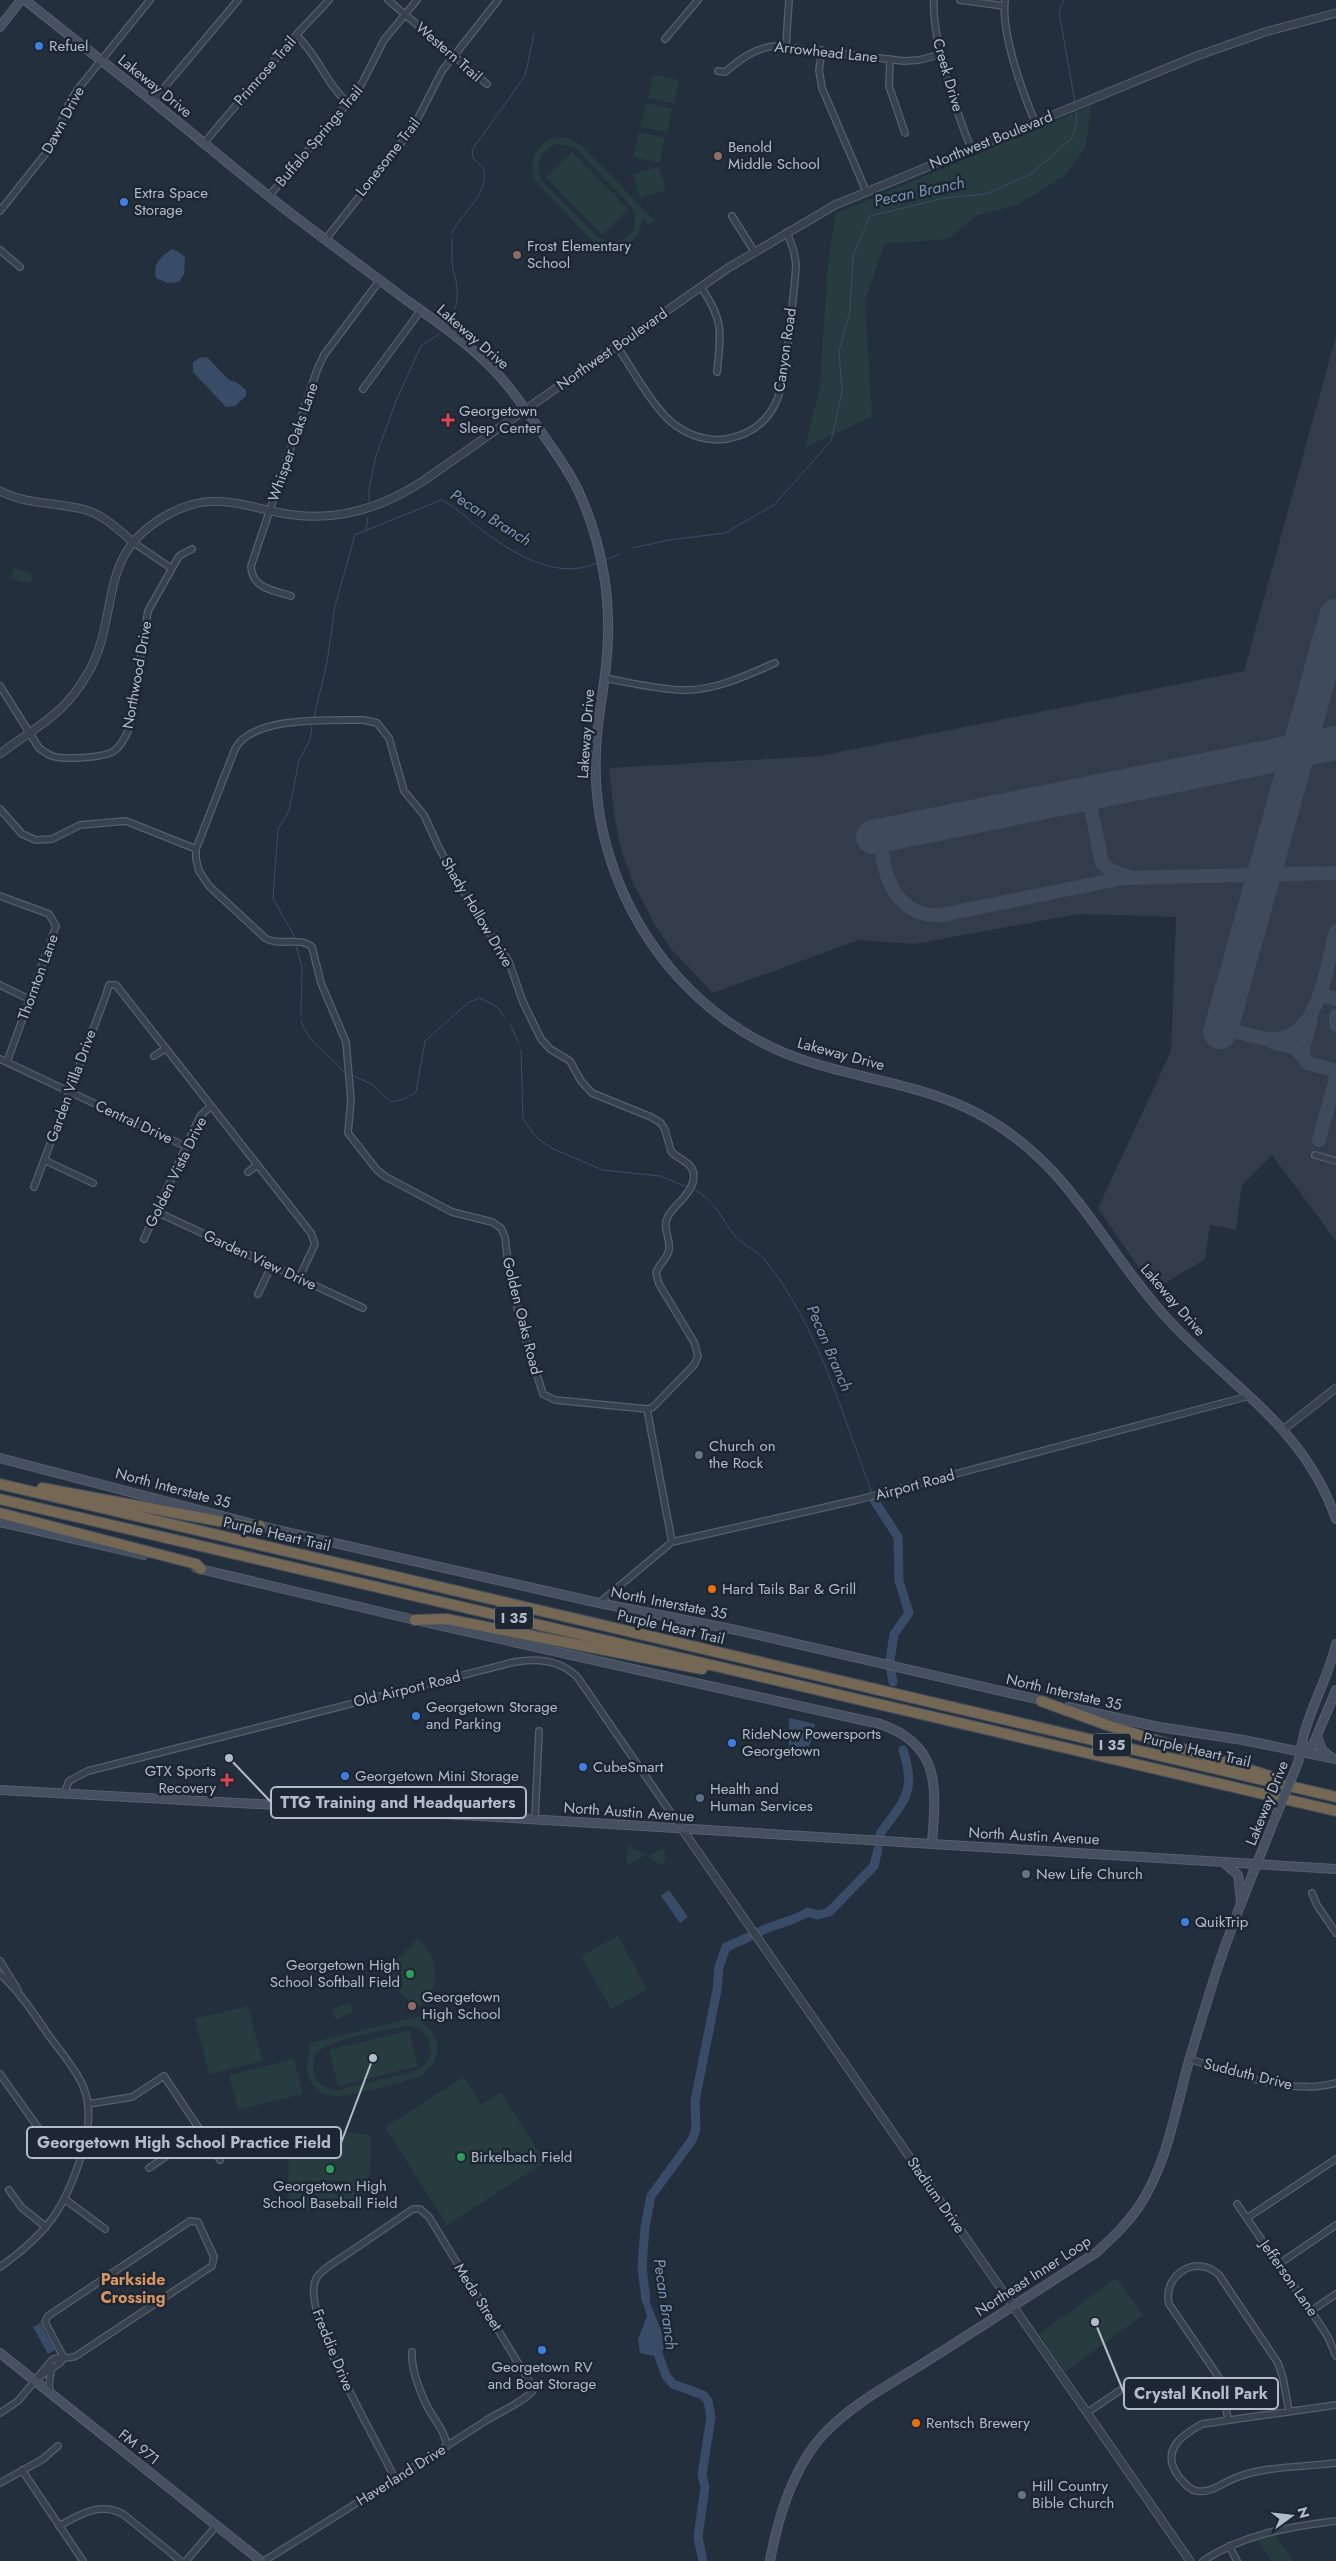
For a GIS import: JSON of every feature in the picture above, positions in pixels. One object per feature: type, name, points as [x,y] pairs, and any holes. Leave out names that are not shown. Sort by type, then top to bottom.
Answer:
[{"type":"highway","points":[[0,1480],[251,1527],[260,1526]]},
{"type":"highway","name":"Purple Heart Trail","points":[[0,1484],[1336,1798]]},
{"type":"highway","name":"Purple Heart Trail","points":[[0,1499],[1336,1811]]},
{"type":"highway","points":[[0,1513],[196,1564],[201,1569]]},
{"type":"highway","points":[[415,1620],[446,1620],[768,1682],[782,1682]]},
{"type":"highway","points":[[1041,1701],[1277,1778],[1316,1793]]},
{"type":"main road","points":[[0,27],[23,0]]},
{"type":"main road","name":"Lakeway Drive","points":[[23,0],[153,101],[269,196],[421,310],[484,360],[526,410],[576,484],[600,552],[604,573],[608,634],[595,755],[596,790],[605,840],[619,886],[629,908],[651,943],[681,980],[706,1004],[729,1022],[785,1053],[808,1062],[894,1082],[950,1100],[981,1115],[1011,1135],[1060,1177],[1146,1294],[1168,1320],[1284,1429],[1312,1466],[1326,1491],[1336,1519]]},
{"type":"main road","name":"North Interstate 35","points":[[0,1458],[260,1526],[599,1603],[736,1630],[1159,1727],[1334,1758]]},
{"type":"main road","points":[[0,1522],[415,1620],[880,1724],[898,1730],[913,1741],[931,1768],[935,1804],[932,1844]]},
{"type":"main road","name":"Lakeway Drive","points":[[1257,1865],[1302,1752],[1304,1732],[1331,1665],[1336,1644]]},
{"type":"main road","name":"Lakeway Drive","points":[[1302,1752],[1313,1745],[1336,1690]]},
{"type":"main road","points":[[1317,1736],[1322,1750],[1334,1758]]},
{"type":"main road","name":"North Austin Avenue","points":[[0,1790],[535,1820],[1257,1865]]},
{"type":"main road","points":[[1223,1862],[1238,1875],[1242,1902]]},
{"type":"main road","points":[[1257,1865],[1336,1869]]},
{"type":"main road","name":"Northeast Inner Loop","points":[[770,2561],[782,2511],[789,2491],[808,2456],[822,2436],[860,2404],[1097,2252],[1118,2233],[1139,2206],[1155,2176],[1166,2148],[1189,2059],[1214,1978],[1257,1865]]},
{"type":"main road","name":"FM 971","points":[[0,2353],[38,2379],[52,2396],[262,2561]]},
{"type":"street","name":"Dawn Drive","points":[[0,211],[50,148],[69,103],[88,75],[150,0]]},
{"type":"street","points":[[153,101],[238,0]]},
{"type":"street","name":"Primrose Trail","points":[[204,143],[296,35],[329,0]]},
{"type":"street","name":"Western Trail","points":[[388,0],[486,84]]},
{"type":"street","name":"Buffalo Springs Trail","points":[[269,196],[348,103],[366,78],[384,40],[417,0]]},
{"type":"street","name":"Lonesome Trail","points":[[326,239],[413,128],[437,80],[498,0]]},
{"type":"street","points":[[665,39],[698,0]]},
{"type":"street","points":[[786,45],[789,0]]},
{"type":"street","name":"Creek Drive","points":[[934,0],[934,24],[963,128],[971,148]]},
{"type":"street","points":[[960,0],[1004,3],[1009,40],[1025,98],[1035,122]]},
{"type":"street","name":"Northwest Boulevard","points":[[0,754],[31,734],[64,706],[89,672],[102,641],[114,579],[120,562],[134,543],[159,520],[193,504],[231,501],[270,511],[324,516],[349,513],[378,506],[411,489],[754,251],[866,191],[1222,46],[1336,13]]},
{"type":"street","points":[[296,35],[312,52],[332,87],[348,103]]},
{"type":"street","name":"Arrowhead Lane","points":[[718,71],[725,72],[744,56],[756,50],[786,45],[890,59],[919,60],[942,54]]},
{"type":"street","points":[[822,50],[819,70],[822,88],[866,191]]},
{"type":"street","points":[[890,59],[889,86],[905,133]]},
{"type":"street","points":[[732,216],[754,251]]},
{"type":"street","name":"Canyon Road","points":[[617,346],[661,411],[677,427],[695,436],[720,439],[738,436],[754,428],[762,422],[776,404],[784,378],[796,264],[787,232]]},
{"type":"street","points":[[0,250],[20,267]]},
{"type":"street","name":"Whisper Oaks Lane","points":[[291,596],[262,587],[253,578],[251,570],[324,355],[380,280]]},
{"type":"street","points":[[701,287],[713,305],[719,321],[720,334],[717,372]]},
{"type":"street","points":[[363,389],[421,310]]},
{"type":"street","points":[[0,490],[11,496],[33,502],[87,510],[108,520],[134,543],[172,568]]},
{"type":"street","name":"Northwood Drive","points":[[0,686],[39,748],[53,757],[106,754],[120,745],[131,719],[147,615],[179,556],[192,549]]},
{"type":"street","points":[[604,678],[686,690],[710,688],[736,680],[775,663]]},
{"type":"street","name":"Shady Hollow Drive","points":[[196,849],[236,748],[244,737],[267,728],[301,722],[364,720],[377,724],[386,733],[391,743],[402,787],[424,815],[439,848],[474,910],[509,962],[523,1002],[541,1039],[550,1049],[570,1062],[581,1081],[592,1093],[650,1117],[663,1125],[671,1151],[692,1168],[693,1182],[687,1194],[667,1219],[665,1230],[669,1249],[657,1270],[656,1277],[694,1342],[698,1356],[694,1365],[670,1391],[657,1404],[647,1409]]},
{"type":"street","points":[[0,809],[22,834],[36,840],[47,840],[80,825],[126,821],[196,849]]},
{"type":"street","name":"Golden Oaks Road","points":[[196,849],[197,865],[208,886],[265,938],[274,943],[306,943],[312,947],[320,978],[346,1042],[351,1100],[347,1129],[350,1137],[377,1170],[397,1184],[452,1212],[492,1222],[501,1229],[505,1237],[509,1272],[520,1321],[544,1394],[555,1400],[647,1409]]},
{"type":"street","name":"Thornton Lane","points":[[0,896],[48,914],[56,926],[31,1000],[7,1062]]},
{"type":"street","points":[[0,985],[31,1000]]},
{"type":"street","name":"Garden Villa Drive","points":[[34,1187],[110,985],[116,985],[122,992],[164,1049]]},
{"type":"street","points":[[154,1056],[164,1049],[314,1238],[314,1248],[299,1278]]},
{"type":"street","name":"Central Drive","points":[[0,1059],[187,1146]]},
{"type":"street","name":"Golden Vista Drive","points":[[144,1239],[200,1116],[210,1107]]},
{"type":"street","points":[[1315,1154],[1336,1161]]},
{"type":"street","points":[[44,1160],[93,1183]]},
{"type":"street","points":[[248,1172],[257,1165]]},
{"type":"street","name":"Garden View Drive","points":[[157,1212],[363,1308]]},
{"type":"street","points":[[258,1294],[272,1265]]},
{"type":"street","points":[[1284,1429],[1336,1388]]},
{"type":"street","name":"Airport Road","points":[[599,1603],[672,1542],[857,1500],[1249,1396]]},
{"type":"street","points":[[647,1409],[672,1542]]},
{"type":"street","name":"Old Airport Road","points":[[64,1794],[69,1781],[88,1771],[478,1672],[535,1660],[562,1665],[578,1678],[682,1829]]},
{"type":"street","points":[[535,1820],[539,1731]]},
{"type":"street","name":"Stadium Drive","points":[[682,1829],[1190,2561]]},
{"type":"street","points":[[1312,1893],[1317,1905],[1336,1933]]},
{"type":"street","points":[[0,1960],[22,1997],[77,2076],[88,2104],[89,2128],[66,2200],[46,2227],[26,2249],[0,2267]]},
{"type":"street","points":[[0,1974],[22,1997]]},
{"type":"street","name":"Sudduth Drive","points":[[1189,2059],[1287,2086],[1305,2087],[1336,2083]]},
{"type":"street","points":[[0,2074],[44,2136],[50,2141],[83,2151]]},
{"type":"street","points":[[88,2104],[132,2096],[164,2076],[220,2160]]},
{"type":"street","points":[[149,2168],[202,2132]]},
{"type":"street","points":[[1247,2218],[1336,2160]]},
{"type":"street","points":[[9,2190],[22,2208],[46,2227]]},
{"type":"street","points":[[66,2200],[105,2229]]},
{"type":"street","name":"Jefferson Lane","points":[[1236,2204],[1311,2310],[1335,2352]]},
{"type":"street","name":"Freddie Drive","points":[[395,2479],[345,2385],[315,2307],[313,2290],[316,2278],[328,2267],[413,2209],[420,2209]]},
{"type":"street","name":"Meda Street","points":[[420,2209],[428,2217],[534,2386]]},
{"type":"street","points":[[0,2413],[18,2401],[38,2379],[46,2365],[58,2356],[64,2356],[76,2356],[212,2266],[214,2257],[198,2222],[190,2221],[48,2316],[45,2322],[64,2356]]},
{"type":"street","points":[[1280,2264],[1336,2225]]},
{"type":"street","points":[[1228,2419],[1220,2379],[1169,2304],[1169,2285],[1193,2266],[1205,2265],[1219,2276],[1278,2363],[1283,2378],[1289,2411]]},
{"type":"street","points":[[1311,2310],[1336,2294]]},
{"type":"street","points":[[412,2352],[411,2361],[418,2384],[426,2404],[444,2433],[447,2446]]},
{"type":"street","points":[[38,2379],[51,2371],[61,2362],[64,2356]]},
{"type":"street","points":[[51,2371],[49,2385],[52,2396]]},
{"type":"street","points":[[1088,2412],[1131,2382]]},
{"type":"street","name":"Haverland Drive","points":[[262,2561],[532,2393],[534,2386]]},
{"type":"street","points":[[1336,2405],[1202,2424],[1184,2435],[1177,2442],[1171,2456],[1179,2476],[1194,2491],[1204,2491],[1251,2473],[1336,2463]]},
{"type":"street","points":[[0,2483],[43,2459],[58,2446]]},
{"type":"street","points":[[22,2470],[83,2561]]},
{"type":"street","points":[[59,2526],[93,2509],[113,2509],[123,2514],[181,2561]]},
{"type":"street","points":[[1203,2561],[1230,2546],[1278,2529],[1336,2521]]},
{"type":"street","points":[[186,2561],[217,2524]]},
{"type":"street","points":[[1230,2546],[1237,2561]]},
{"type":"shaded area","points":[[1336,336],[1336,1241],[1272,1155],[1242,1185],[1236,1230],[1210,1225],[1205,1259],[1154,1290],[1098,1208],[1171,1051],[1176,917],[1079,914],[914,944],[859,940],[713,993],[671,949],[655,925],[634,885],[622,853],[614,814],[609,768],[820,756],[1244,671]]},
{"type":"green space","points":[[653,75],[679,80],[674,104],[648,98]]},
{"type":"green space","points":[[646,103],[672,109],[667,132],[640,127]]},
{"type":"green space","points":[[1091,106],[1086,147],[1064,176],[1017,205],[976,216],[947,239],[884,244],[865,302],[872,417],[805,447],[820,387],[827,274],[835,214]]},
{"type":"green space","points":[[639,132],[665,138],[659,163],[633,156]]},
{"type":"green space","points":[[556,137],[565,137],[581,145],[654,220],[649,225],[642,218],[638,234],[627,245],[612,249],[596,245],[535,180],[533,172],[534,157],[543,144]],"holes":[[[558,144],[574,147],[633,210],[634,227],[625,239],[610,243],[599,238],[543,182],[539,170],[540,159],[543,154],[552,146]]]},
{"type":"green space","points":[[572,152],[628,209],[602,235],[546,177]]},
{"type":"green space","points":[[659,167],[666,190],[640,198],[633,174]]},
{"type":"green space","points":[[14,568],[33,574],[30,584],[11,578]]},
{"type":"green space","points":[[629,1845],[644,1854],[644,1856],[628,1864],[626,1854]]},
{"type":"green space","points":[[664,1847],[666,1858],[663,1866],[648,1857]]},
{"type":"green space","points":[[618,1936],[647,1989],[611,2009],[581,1956]]},
{"type":"green space","name":"Georgetown High School Softball Field","points":[[418,1939],[432,1958],[435,1980],[434,1988],[427,2001],[415,2008],[385,1977],[385,1972]]},
{"type":"green space","points":[[350,2003],[353,2013],[335,2019],[332,2009]]},
{"type":"green space","points":[[248,2006],[262,2061],[209,2074],[195,2019]]},
{"type":"green space","points":[[425,2015],[426,2021],[422,2023],[434,2035],[437,2050],[433,2064],[420,2076],[361,2093],[330,2096],[318,2090],[308,2075],[309,2043]],"holes":[[[407,2026],[420,2029],[429,2039],[431,2053],[425,2065],[413,2072],[337,2090],[324,2086],[315,2077],[313,2065],[315,2058],[322,2049],[328,2046],[363,2035],[399,2027]]]},
{"type":"green space","points":[[409,2030],[418,2066],[338,2086],[329,2050]]},
{"type":"green space","points":[[294,2059],[303,2094],[238,2110],[229,2075]]},
{"type":"green space","points":[[464,2077],[482,2105],[501,2092],[545,2162],[447,2225],[385,2127]]},
{"type":"green space","name":"Georgetown High School Baseball Field","points":[[298,2127],[371,2135],[371,2159],[368,2178],[363,2192],[355,2202],[344,2208],[329,2211],[287,2206],[290,2134]]},
{"type":"green space","points":[[1116,2278],[1143,2315],[1065,2372],[1039,2334]]},
{"type":"green space","points":[[1275,2535],[1293,2561],[1272,2561],[1257,2539]]},
{"type":"water","points":[[172,249],[185,257],[184,274],[179,282],[168,283],[156,278],[155,269],[161,258]]},
{"type":"water","points":[[207,357],[229,380],[236,382],[246,390],[246,396],[235,406],[226,407],[193,372],[193,363],[199,358]]},
{"type":"water","points":[[789,1718],[815,1724],[807,1756],[789,1752]]},
{"type":"water","points":[[669,1890],[688,1917],[680,1923],[661,1896]]},
{"type":"water","points":[[642,2284],[662,2332],[664,2349],[653,2356],[640,2353],[638,2339],[647,2316],[643,2303]]},
{"type":"water","points":[[40,2323],[55,2350],[48,2354],[33,2327]]},
{"type":"waterway","name":"Pecan Branch","points":[[1064,0],[1059,12],[1075,102]]},
{"type":"waterway","points":[[452,233],[480,194],[483,185],[485,176],[483,167],[473,158],[472,150],[525,76],[534,34]]},
{"type":"waterway","name":"Pecan Branch","points":[[633,548],[669,540],[725,533],[774,505],[831,441],[842,392],[839,351],[850,311],[853,256],[870,216],[944,198],[986,194],[1031,174],[1072,138],[1077,122],[1076,108]]},
{"type":"waterway","points":[[452,238],[452,266],[457,293],[455,310],[452,316]]},
{"type":"waterway","points":[[369,501],[369,488],[376,456],[396,401],[421,346],[439,334]]},
{"type":"waterway","name":"Pecan Branch","points":[[314,717],[327,662],[335,606],[355,535],[441,500],[463,514],[503,545],[533,561],[565,569],[581,568],[598,563]]},
{"type":"waterway","points":[[366,530],[368,517]]},
{"type":"waterway","name":"Pecan Branch","points":[[604,561],[619,554]]},
{"type":"waterway","name":"Pecan Branch","points":[[295,938],[273,898],[278,829],[289,811],[299,760],[310,740],[312,725]]},
{"type":"waterway","name":"Pecan Branch","points":[[296,946],[302,967],[301,1015]]},
{"type":"waterway","name":"Pecan Branch","points":[[352,1075],[373,1085],[391,1102],[404,1099],[416,1092],[425,1041],[469,1002],[480,998],[497,1007],[505,1018]]},
{"type":"waterway","name":"Pecan Branch","points":[[301,1020],[309,1036],[343,1071]]},
{"type":"waterway","name":"Pecan Branch","points":[[510,1024],[518,1042]]},
{"type":"waterway","name":"Pecan Branch","points":[[521,1050],[523,1119],[536,1137],[551,1148],[603,1170],[660,1176],[687,1187]]},
{"type":"waterway","name":"Pecan Branch","points":[[695,1190],[714,1206],[737,1238],[764,1259],[783,1285],[799,1312],[827,1371],[872,1493]]},
{"type":"waterway","name":"Pecan Branch","points":[[874,1500],[898,1537],[899,1581],[909,1613],[894,1634],[890,1661]]},
{"type":"waterway","name":"Pecan Branch","points":[[891,1671],[893,1682]]},
{"type":"waterway","name":"Pecan Branch","points":[[880,1834],[902,1804],[906,1795],[909,1776],[903,1750]]},
{"type":"waterway","name":"Pecan Branch","points":[[757,1933],[808,1912],[818,1915],[829,1912],[874,1866],[878,1849]]},
{"type":"waterway","name":"Pecan Branch","points":[[646,2300],[642,2267],[645,2227],[651,2196],[692,2140],[696,2129],[695,2101],[717,1990],[719,1967],[726,1947],[749,1937]]},
{"type":"waterway","name":"Pecan Branch","points":[[654,2342],[666,2376],[673,2384],[703,2395],[708,2401],[711,2417],[702,2475],[705,2487],[698,2537],[703,2561]]},
{"type":"taxiway","points":[[1101,791],[1092,797],[1090,804],[1102,863],[1112,871],[1127,876]]},
{"type":"taxiway","points":[[1073,796],[1083,797],[1090,804]]},
{"type":"taxiway","points":[[882,835],[884,865],[895,892],[904,903],[916,911],[930,915],[946,914],[1123,878],[1336,873]]},
{"type":"taxiway","points":[[1223,1021],[1234,1030],[1257,1037],[1277,1039],[1294,1033],[1306,1021],[1315,1005],[1328,967],[1336,931]]},
{"type":"taxiway","points":[[1319,994],[1336,999]]},
{"type":"taxiway","points":[[1336,1016],[1336,1025]]},
{"type":"taxiway","points":[[1304,1057],[1303,1048],[1311,1019]]},
{"type":"taxiway","points":[[1272,1042],[1295,1048],[1308,1063],[1336,1071]]},
{"type":"taxiway","points":[[1319,1140],[1336,1078]]},
{"type":"runway","points":[[1220,1032],[1336,616]]},
{"type":"runway","points":[[873,837],[1336,743]]},
{"type":"place","name":"Refuel","points":[[39,46]]},
{"type":"place","name":"Benold Middle School","points":[[718,156]]},
{"type":"place","name":"Extra Space Storage","points":[[124,202]]},
{"type":"place","name":"Frost Elementary School","points":[[517,255]]},
{"type":"place","name":"Georgetown Sleep Center","points":[[448,420]]},
{"type":"place","name":"Church on the Rock","points":[[699,1455]]},
{"type":"place","name":"Hard Tails Bar & Grill","points":[[712,1589]]},
{"type":"place","name":"Georgetown Storage and Parking","points":[[416,1716]]},
{"type":"place","name":"RideNow Powersports Georgetown","points":[[732,1743]]},
{"type":"place","name":"TTG Training and Headquarters","points":[[229,1758]]},
{"type":"place","name":"CubeSmart","points":[[583,1767]]},
{"type":"place","name":"Georgetown Mini Storage","points":[[345,1776]]},
{"type":"place","name":"GTX Sports Recovery","points":[[227,1780]]},
{"type":"place","name":"Health and Human Services","points":[[700,1798]]},
{"type":"place","name":"New Life Church","points":[[1026,1874]]},
{"type":"place","name":"QuikTrip","points":[[1185,1922]]},
{"type":"place","name":"Georgetown High School Softball Field","points":[[410,1974]]},
{"type":"place","name":"Georgetown High School","points":[[412,2006]]},
{"type":"place","name":"Georgetown High School Practice Field","points":[[373,2058]]},
{"type":"place","name":"Birkelbach Field","points":[[461,2157]]},
{"type":"place","name":"Georgetown High School Baseball Field","points":[[330,2169]]},
{"type":"place","name":"Crystal Knoll Park","points":[[1095,2322]]},
{"type":"place","name":"Georgetown RV and Boat Storage","points":[[542,2350]]},
{"type":"place","name":"Rentsch Brewery","points":[[916,2423]]},
{"type":"place","name":"Hill Country Bible Church","points":[[1022,2495]]},
{"type":"district","name":"Parkside Crossing","points":[[133,2288]]}]
